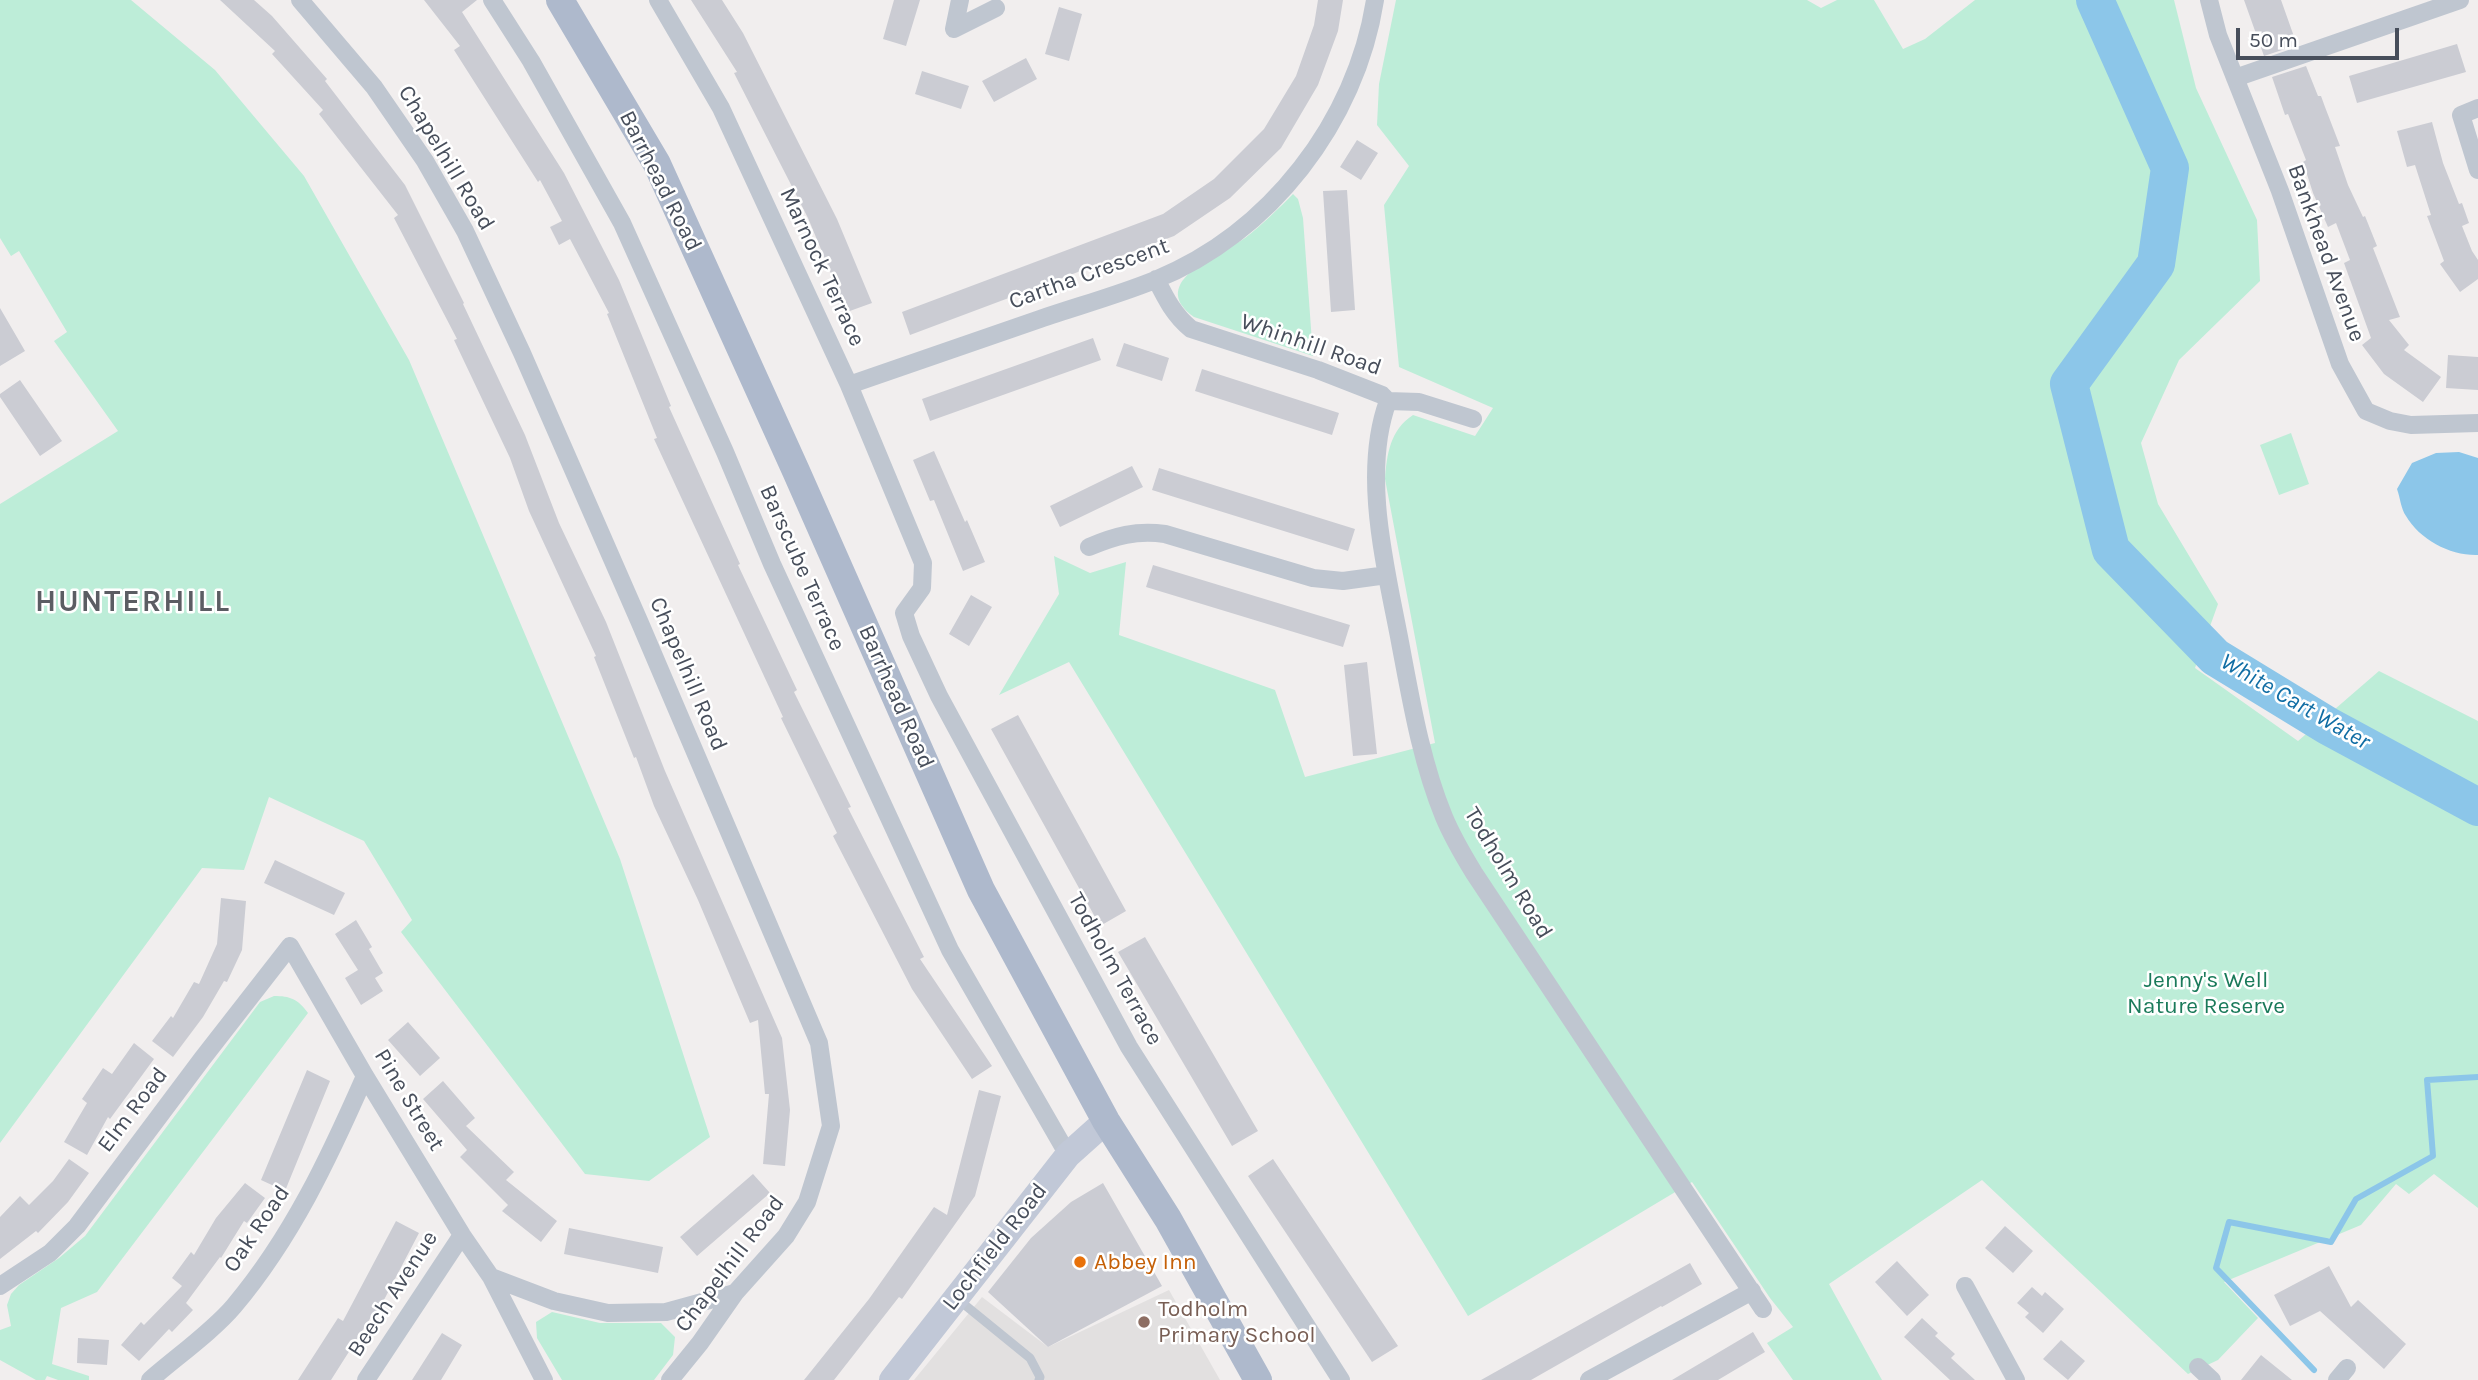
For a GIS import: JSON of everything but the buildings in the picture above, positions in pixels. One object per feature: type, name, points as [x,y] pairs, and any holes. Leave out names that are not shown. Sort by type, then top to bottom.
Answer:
[{"type":"main road","name":"Barrhead Road","points":[[560,0],[657,164],[981,890],[1105,1121],[1168,1219],[1258,1380]]},
{"type":"street","name":"Chapelhill Road","points":[[300,0],[374,87],[425,161],[465,231],[522,353],[640,623],[819,1043],[831,1126],[807,1202],[786,1236],[735,1293],[670,1380]]},
{"type":"street","name":"Barscube Terrace","points":[[492,0],[531,61],[622,223],[777,576],[950,950],[1068,1155]]},
{"type":"street","name":"Marnock Terrace","points":[[658,0],[721,108],[849,385],[923,563]]},
{"type":"street","points":[[960,0],[954,29],[996,8]]},
{"type":"street","name":"Cartha Crescent","points":[[849,385],[1156,279],[1209,250],[1244,225],[1277,196],[1321,142],[1349,88],[1366,38],[1375,0]]},
{"type":"street","name":"Bankhead Avenue","points":[[2209,0],[2218,35],[2280,191],[2340,364],[2366,411],[2390,421],[2411,425],[2478,424]]},
{"type":"street","points":[[2235,78],[2460,0]]},
{"type":"street","points":[[2478,108],[2461,115],[2478,170]]},
{"type":"street","name":"Whinhill Road","points":[[1156,279],[1168,305],[1191,329],[1318,370],[1382,396],[1388,401],[1419,402],[1473,419]]},
{"type":"street","name":"Todholm Road","points":[[1388,401],[1376,462],[1387,575],[1431,781],[1458,847],[1763,1309]]},
{"type":"street","points":[[1089,547],[1122,535],[1154,532],[1320,580],[1343,582],[1387,575]]},
{"type":"street","name":"Todholm Terrace","points":[[923,563],[922,588],[904,613],[911,636],[939,696],[1129,1047],[1341,1380]]},
{"type":"street","name":"Pine Street","points":[[290,946],[365,1076],[462,1235],[491,1277],[544,1380]]},
{"type":"street","name":"Elm Road","points":[[0,1286],[50,1253],[77,1226],[290,946]]},
{"type":"street","name":"Oak Road","points":[[150,1380],[232,1308],[277,1250],[307,1202],[365,1076]]},
{"type":"street","name":"Lochfield Road","points":[[892,1380],[1068,1155],[1105,1121]]},
{"type":"street","name":"Beech Avenue","points":[[366,1380],[462,1235]]},
{"type":"street","points":[[491,1277],[554,1301],[608,1313],[666,1312],[735,1293]]},
{"type":"street","points":[[1965,1286],[2016,1380]]},
{"type":"street","points":[[1590,1380],[1752,1291]]},
{"type":"street","points":[[2198,1367],[2212,1380]]},
{"type":"lane","points":[[956,1297],[1030,1358],[1039,1380]]},
{"type":"shaded area","name":"Todholm Primary School","points":[[1169,1290],[1220,1380],[914,1380],[982,1297],[1048,1347]]},
{"type":"green space","points":[[0,0],[131,0],[215,70],[304,176],[409,360],[620,859],[710,1137],[649,1181],[585,1174],[401,932],[412,920],[364,841],[269,797],[244,870],[202,868],[0,1143],[0,504],[118,431],[54,341],[67,332],[19,251],[11,256],[0,238]]},
{"type":"green space","name":"Jenny's Well Nature Reserve","points":[[1396,0],[1807,0],[1821,8],[1837,0],[1874,0],[1903,49],[1925,39],[1975,0],[2174,0],[2196,88],[2257,220],[2260,281],[2179,360],[2141,443],[2158,504],[2218,604],[2195,668],[2298,741],[2379,671],[2478,721],[2478,1208],[2434,1174],[2409,1194],[2396,1184],[2361,1225],[2224,1282],[2258,1318],[2218,1360],[2188,1374],[1982,1180],[1829,1284],[1882,1380],[1793,1380],[1767,1343],[1793,1327],[1770,1298],[1692,1182],[1468,1316],[1069,662],[999,695],[1059,594],[1054,556],[1090,573],[1126,562],[1119,635],[1275,690],[1305,777],[1435,743],[1385,479],[1387,461],[1395,435],[1413,415],[1475,436],[1493,408],[1399,367],[1384,205],[1409,166],[1377,125],[1379,84]]},
{"type":"green space","points":[[1293,194],[1298,199],[1303,218],[1313,356],[1194,317],[1181,304],[1178,292],[1192,270],[1245,238]]},
{"type":"green space","points":[[2291,433],[2309,484],[2279,495],[2260,445]]},
{"type":"green space","points":[[274,996],[293,999],[308,1013],[97,1292],[61,1308],[52,1364],[89,1376],[89,1380],[58,1380],[47,1376],[45,1380],[36,1380],[0,1360],[0,1330],[11,1326],[7,1305],[11,1294],[19,1285],[59,1258],[85,1236],[260,1002]]},
{"type":"green space","points":[[552,1312],[600,1323],[661,1323],[675,1337],[673,1355],[654,1380],[562,1380],[537,1338],[536,1322]]},
{"type":"water","points":[[2459,452],[2478,458],[2478,555],[2457,553],[2437,545],[2419,532],[2404,513],[2397,489],[2412,463],[2436,453]]},
{"type":"waterway","name":"White Cart Water","points":[[2095,0],[2170,168],[2156,264],[2069,384],[2111,550],[2215,657],[2328,726],[2478,807]]},
{"type":"waterway","points":[[2314,1370],[2216,1268],[2229,1222],[2331,1242],[2356,1199],[2433,1156],[2427,1080],[2478,1077]]},
{"type":"place","name":"Abbey Inn","points":[[1080,1262]]},
{"type":"place","name":"Todholm Primary School","points":[[1144,1322]]},
{"type":"district","name":"HUNTERHILL","points":[[133,602]]}]
